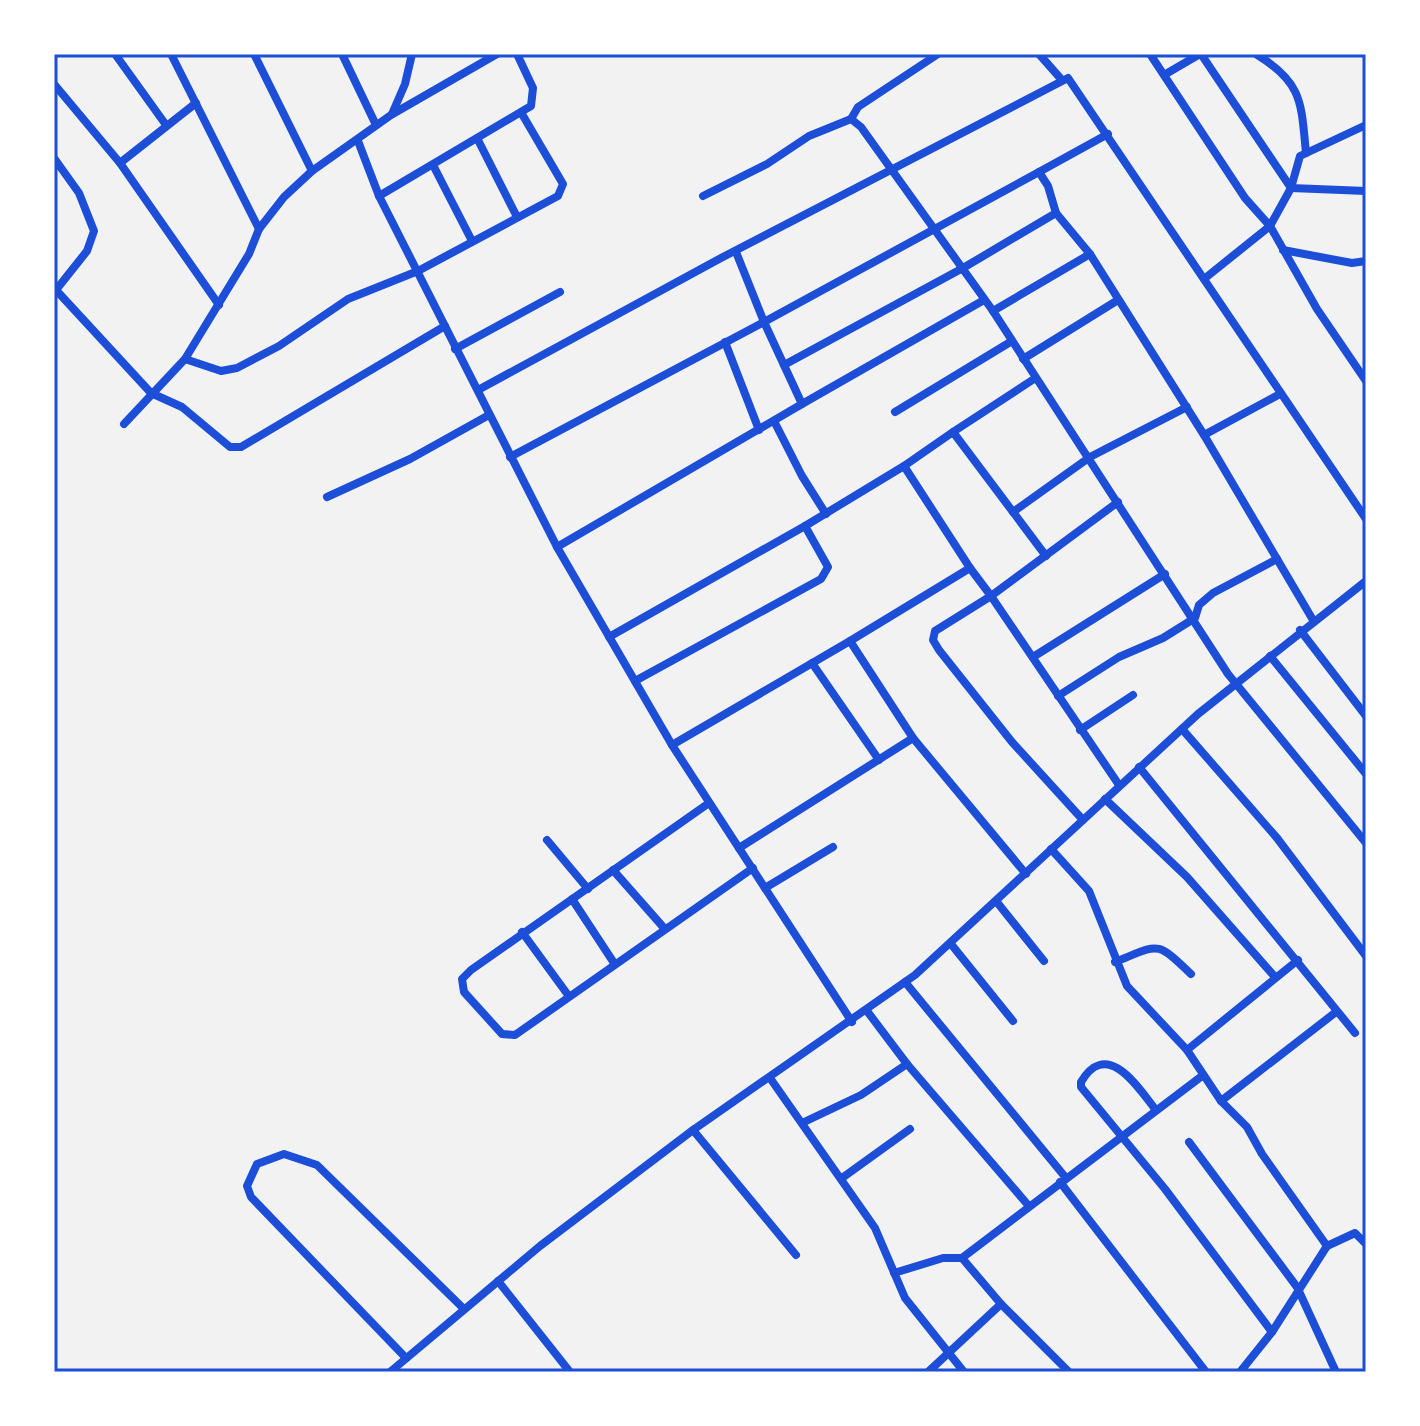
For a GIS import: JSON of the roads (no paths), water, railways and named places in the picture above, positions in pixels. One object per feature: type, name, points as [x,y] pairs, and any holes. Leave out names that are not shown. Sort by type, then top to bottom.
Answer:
[{"type":"street","points":[[115,54],[166,125]]},
{"type":"street","points":[[171,54],[259,229]]},
{"type":"street","points":[[254,54],[312,171]]},
{"type":"street","points":[[342,54],[376,125]]},
{"type":"street","points":[[391,115],[405,84],[412,54]]},
{"type":"street","points":[[124,424],[185,359],[249,254],[259,229],[284,197],[312,171],[358,141],[376,125],[497,54]]},
{"type":"street","points":[[379,196],[531,106],[533,88],[517,54]]},
{"type":"street","points":[[703,196],[767,164],[809,136],[851,119],[858,107],[938,54]]},
{"type":"street","points":[[1039,54],[1064,79],[1108,134],[1366,519]]},
{"type":"street","points":[[1150,54],[1245,198],[1270,226],[1317,309],[1366,381]]},
{"type":"street","points":[[1164,75],[1201,54],[1291,188]]},
{"type":"street","points":[[1256,54],[1269,62],[1299,94],[1306,153]]},
{"type":"street","points":[[478,390],[1064,79]]},
{"type":"street","points":[[54,84],[120,163],[219,305]]},
{"type":"street","points":[[120,163],[196,103]]},
{"type":"street","points":[[185,359],[221,371],[237,368],[279,346],[348,299],[418,271],[471,239],[552,200],[563,189],[558,174],[522,114]]},
{"type":"street","points":[[851,119],[861,127],[993,311],[1034,379],[1090,457],[1236,685],[1366,843]]},
{"type":"street","points":[[1204,279],[1270,226],[1291,188],[1295,168],[1306,153],[1366,125]]},
{"type":"street","points":[[510,457],[1108,134]]},
{"type":"street","points":[[477,138],[517,217]]},
{"type":"street","points":[[358,141],[379,196],[557,547],[672,745],[852,1022]]},
{"type":"street","points":[[54,158],[79,193],[94,231],[87,251],[55,289],[151,393],[182,407],[219,441],[230,447],[241,447],[445,326]]},
{"type":"street","points":[[433,165],[471,239]]},
{"type":"street","points":[[1039,172],[1048,186],[1056,213],[1090,254],[1187,407],[1313,620]]},
{"type":"street","points":[[1291,188],[1366,191]]},
{"type":"street","points":[[784,365],[963,268],[1056,213]]},
{"type":"street","points":[[1283,250],[1352,263],[1366,261]]},
{"type":"street","points":[[736,252],[802,404]]},
{"type":"street","points":[[993,311],[1090,254]]},
{"type":"street","points":[[455,349],[560,292]]},
{"type":"street","points":[[557,547],[984,300]]},
{"type":"street","points":[[1023,359],[1118,300]]},
{"type":"street","points":[[895,412],[1012,341]]},
{"type":"street","points":[[725,342],[759,430]]},
{"type":"street","points":[[609,637],[826,514],[1034,379]]},
{"type":"street","points":[[1204,435],[1280,394]]},
{"type":"street","points":[[1013,512],[1090,457],[1187,407]]},
{"type":"street","points":[[327,497],[410,459],[489,415]]},
{"type":"street","points":[[774,421],[802,476],[826,514]]},
{"type":"street","points":[[953,432],[1046,556]]},
{"type":"street","points":[[904,466],[1119,785]]},
{"type":"street","points":[[1083,820],[1012,742],[933,640],[939,628],[991,596],[1118,502]]},
{"type":"street","points":[[635,681],[821,579],[828,567],[805,526]]},
{"type":"street","points":[[1058,696],[1119,657],[1163,638],[1195,618],[1199,605],[1213,593],[1277,559]]},
{"type":"street","points":[[672,745],[970,568]]},
{"type":"street","points":[[1033,657],[1165,574]]},
{"type":"street","points":[[390,1372],[498,1281],[693,1130],[852,1022],[905,982],[951,944],[1182,729],[1300,630],[1366,581]]},
{"type":"street","points":[[1300,630],[1366,716]]},
{"type":"street","points":[[850,641],[913,738],[1026,874]]},
{"type":"street","points":[[1270,656],[1366,774]]},
{"type":"street","points":[[812,663],[879,760]]},
{"type":"street","points":[[1080,730],[1133,695]]},
{"type":"street","points":[[1182,729],[1277,838],[1366,956]]},
{"type":"street","points":[[739,848],[913,738]]},
{"type":"street","points":[[1139,767],[1355,1033]]},
{"type":"street","points":[[1105,799],[1187,877],[1275,977]]},
{"type":"street","points":[[709,803],[522,932],[462,979],[464,992],[489,1023],[509,1036],[526,1028],[568,995],[753,868]]},
{"type":"street","points":[[547,840],[588,889]]},
{"type":"street","points":[[765,888],[833,847]]},
{"type":"street","points":[[1051,849],[1089,891],[1127,986],[1187,1050],[1221,1101],[1247,1127],[1262,1154],[1327,1246]]},
{"type":"street","points":[[613,870],[664,928]]},
{"type":"street","points":[[572,899],[614,963]]},
{"type":"street","points":[[996,901],[1044,961]]},
{"type":"street","points":[[522,932],[568,995]]},
{"type":"street","points":[[951,944],[1013,1021]]},
{"type":"street","points":[[1115,962],[1154,947],[1163,948],[1191,974]]},
{"type":"street","points":[[1187,1050],[1298,960]]},
{"type":"street","points":[[905,982],[1063,1180],[1206,1372]]},
{"type":"street","points":[[867,1011],[907,1064],[1028,1205]]},
{"type":"street","points":[[1221,1101],[1336,1012]]},
{"type":"street","points":[[802,1123],[861,1095],[907,1064]]},
{"type":"street","points":[[1155,1109],[1125,1071],[1116,1066],[1107,1065],[1085,1075],[1081,1087],[1122,1135],[1272,1332]]},
{"type":"street","points":[[894,1273],[943,1258],[962,1258],[1202,1076]]},
{"type":"street","points":[[770,1078],[875,1228],[905,1298],[964,1372]]},
{"type":"street","points":[[842,1178],[910,1129]]},
{"type":"street","points":[[693,1130],[796,1255]]},
{"type":"street","points":[[1189,1142],[1297,1287],[1336,1372]]},
{"type":"street","points":[[406,1358],[251,1197],[247,1186],[257,1164],[284,1154],[305,1158],[317,1165],[464,1309]]},
{"type":"street","points":[[1240,1371],[1272,1332],[1297,1287],[1327,1246],[1355,1233],[1366,1244]]},
{"type":"street","points":[[962,1258],[1001,1304],[1069,1372]]},
{"type":"street","points":[[498,1281],[570,1372]]},
{"type":"street","points":[[928,1372],[1001,1304]]}]
